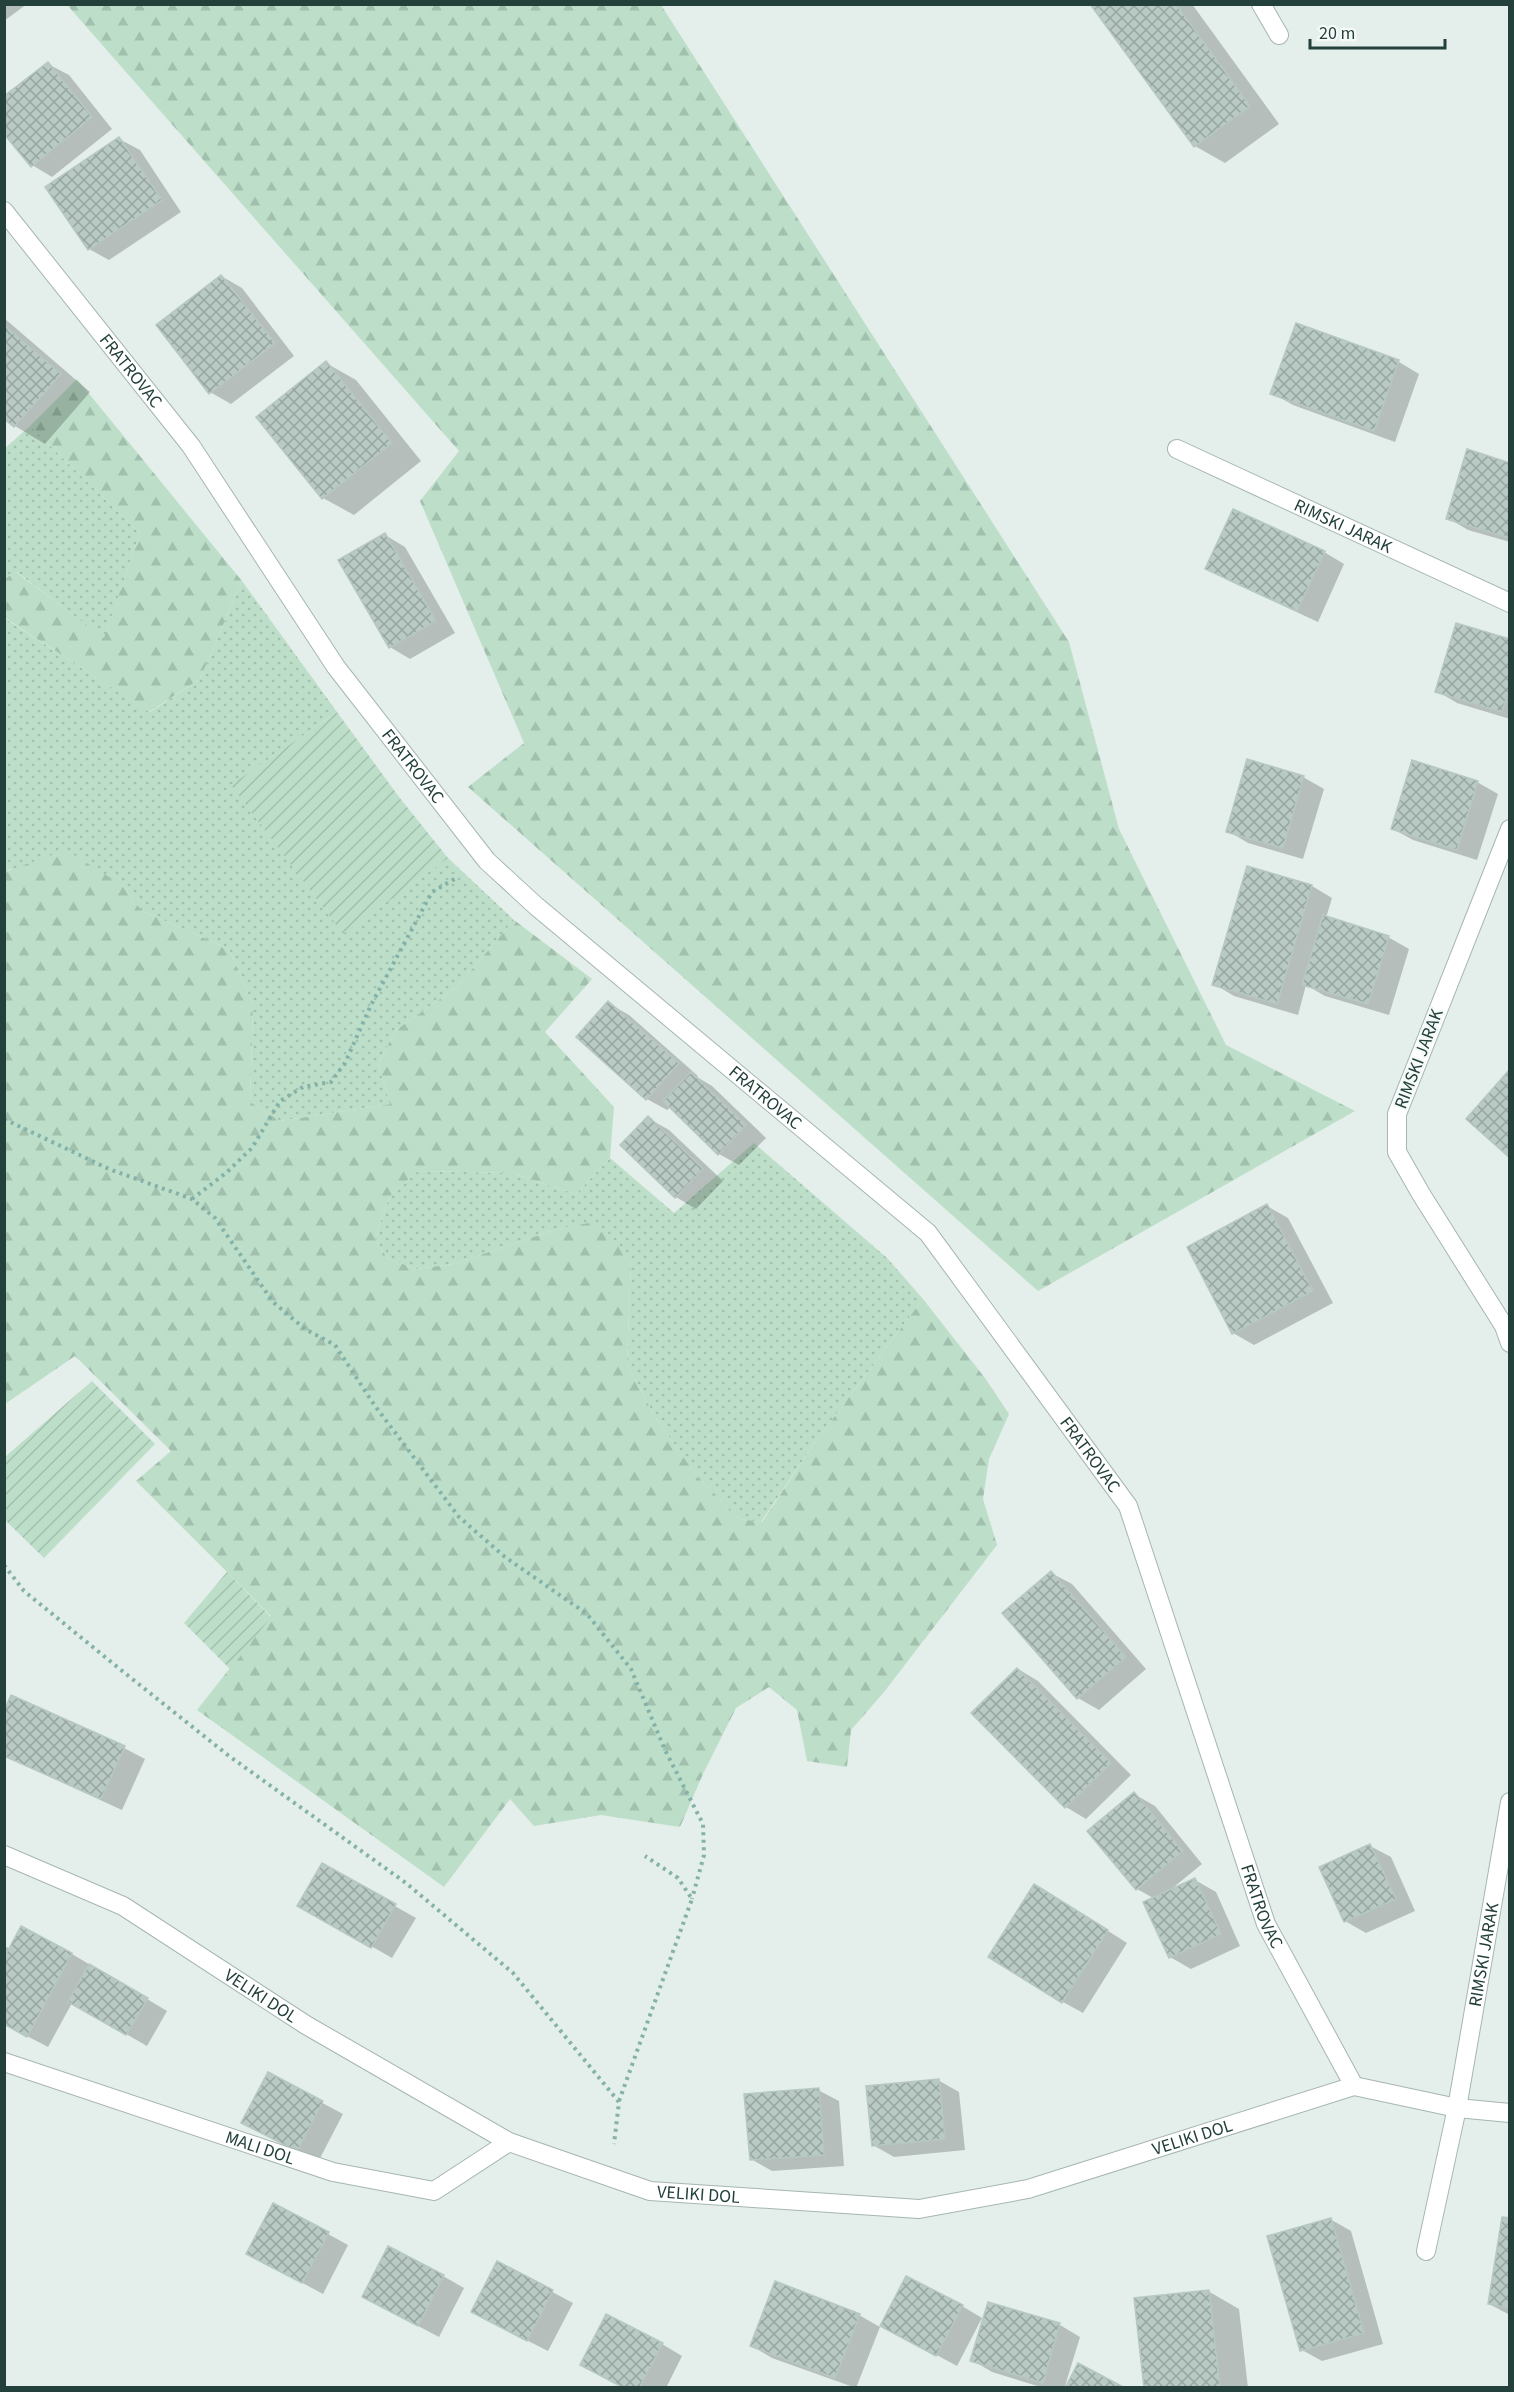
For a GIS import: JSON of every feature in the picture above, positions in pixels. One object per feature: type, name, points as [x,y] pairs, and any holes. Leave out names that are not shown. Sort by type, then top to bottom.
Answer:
[{"type":"street","points":[[1261,4],[1279,35]]},
{"type":"street","name":"FRATROVAC","points":[[4,212],[191,446],[336,667],[487,861],[545,914],[928,1233],[1128,1506],[1266,1924],[1354,2086]]},
{"type":"street","name":"RIMSKI JARAK","points":[[1177,449],[1509,603]]},
{"type":"street","name":"RIMSKI JARAK","points":[[1509,829],[1397,1114],[1397,1152],[1504,1326],[1509,1343]]},
{"type":"street","name":"RIMSKI JARAK","points":[[1457,2108],[1509,1802]]},
{"type":"street","name":"VELIKI DOL","points":[[4,1855],[123,1906],[306,2025],[509,2142],[650,2191],[919,2209],[1028,2189],[1354,2086],[1457,2108],[1509,2113]]},
{"type":"street","name":"MALI DOL","points":[[4,2062],[333,2172],[434,2191],[509,2142]]},
{"type":"street","points":[[1426,2251],[1457,2108]]},
{"type":"path","points":[[192,1199],[226,1173],[252,1148],[280,1101],[303,1087],[331,1082],[345,1063],[371,1005],[432,892],[487,861]]},
{"type":"path","points":[[4,1119],[109,1169],[192,1199],[215,1218],[273,1302],[305,1329],[335,1345],[375,1406],[459,1517],[505,1557],[587,1614],[631,1669],[664,1750],[703,1824],[704,1855],[692,1899],[618,2102],[611,2177]]},
{"type":"path","points":[[4,1564],[24,1591],[121,1670],[229,1756],[406,1883],[513,1973],[618,2102]]},
{"type":"path","points":[[645,1856],[678,1878],[692,1899]]},
{"type":"green space","points":[[69,4],[661,5],[1069,642],[1119,829],[1226,1045],[1355,1111],[1038,1291],[468,787],[524,743],[420,501],[459,451],[68,6]]},
{"type":"green space","points":[[77,379],[242,581],[200,679],[149,712],[5,618],[5,579],[16,572],[104,638],[140,533],[30,426]]},
{"type":"green space","points":[[30,426],[140,533],[104,639],[17,572],[5,579],[4,449]]},
{"type":"green space","points":[[242,581],[337,712],[232,785],[343,933],[448,858],[514,920],[457,987],[396,1030],[378,1063],[390,1104],[280,1121],[250,1102],[253,1005],[229,949],[142,911],[122,885],[10,869],[5,872],[4,618],[150,712],[200,679]]},
{"type":"green space","points":[[337,712],[399,797],[448,858],[343,934],[231,785]]},
{"type":"green space","points":[[66,850],[122,885],[142,911],[229,949],[253,1005],[250,1102],[280,1121],[390,1104],[378,1063],[396,1030],[457,987],[514,920],[592,979],[545,1032],[614,1107],[610,1158],[576,1194],[511,1173],[418,1171],[389,1197],[375,1239],[387,1258],[416,1269],[453,1264],[560,1228],[595,1222],[608,1233],[631,1262],[627,1364],[655,1417],[697,1476],[740,1519],[762,1522],[816,1441],[923,1299],[985,1378],[1009,1414],[989,1459],[983,1499],[997,1545],[884,1692],[851,1730],[847,1767],[807,1761],[797,1710],[769,1687],[736,1708],[680,1827],[601,1815],[534,1826],[510,1799],[444,1887],[197,1710],[271,1616],[136,1481],[171,1451],[75,1356],[5,1404],[4,872]]},
{"type":"green space","points":[[754,1143],[887,1258],[923,1299],[816,1441],[761,1522],[740,1519],[697,1476],[655,1417],[627,1364],[631,1262],[560,1228],[453,1264],[416,1269],[387,1258],[375,1239],[389,1197],[418,1171],[511,1173],[576,1194],[610,1158],[674,1213]]},
{"type":"green space","points":[[92,1381],[155,1444],[44,1558],[5,1520],[5,1457]]},
{"type":"green space","points":[[227,1572],[271,1617],[230,1669],[184,1623]]},
{"type":"building","points":[[1090,4],[1176,4],[1250,106],[1194,147]]},
{"type":"building","points":[[48,62],[92,117],[31,167],[4,134],[4,96]]},
{"type":"building","points":[[119,137],[162,200],[88,250],[45,187]]},
{"type":"building","points":[[221,275],[275,343],[209,394],[156,325]]},
{"type":"building","points":[[1296,323],[1399,360],[1374,431],[1270,394]]},
{"type":"building","points":[[4,325],[61,374],[14,427],[4,419]]},
{"type":"building","points":[[326,361],[392,443],[322,499],[256,417]]},
{"type":"building","points":[[1467,449],[1510,463],[1510,538],[1446,519]]},
{"type":"building","points":[[1233,509],[1325,551],[1297,611],[1205,569]]},
{"type":"building","points":[[385,533],[436,621],[389,648],[338,560]]},
{"type":"building","points":[[1456,623],[1510,639],[1510,686],[1502,712],[1435,692]]},
{"type":"building","points":[[1247,759],[1304,776],[1283,848],[1226,832]]},
{"type":"building","points":[[1412,760],[1478,781],[1457,850],[1391,829]]},
{"type":"building","points":[[1247,866],[1312,885],[1277,1004],[1212,985]]},
{"type":"building","points":[[1323,915],[1389,936],[1368,1004],[1302,985]]},
{"type":"building","points":[[608,1001],[679,1063],[646,1100],[576,1037]]},
{"type":"building","points":[[1510,1069],[1510,1158],[1466,1119]]},
{"type":"building","points":[[691,1072],[746,1125],[718,1155],[663,1101]]},
{"type":"building","points":[[648,1116],[703,1169],[675,1198],[620,1145]]},
{"type":"building","points":[[1267,1204],[1313,1291],[1232,1334],[1187,1247]]},
{"type":"building","points":[[1051,1571],[1126,1657],[1077,1699],[1002,1613]]},
{"type":"building","points":[[1017,1668],[1111,1763],[1065,1808],[971,1713]]},
{"type":"building","points":[[11,1695],[125,1746],[101,1799],[4,1756],[4,1711]]},
{"type":"building","points":[[1134,1792],[1183,1851],[1136,1890],[1087,1831]]},
{"type":"building","points":[[1370,1844],[1396,1899],[1344,1922],[1319,1867]]},
{"type":"building","points":[[322,1863],[396,1904],[371,1948],[297,1906]]},
{"type":"building","points":[[1195,1878],[1221,1934],[1169,1958],[1143,1902]]},
{"type":"building","points":[[1034,1884],[1108,1930],[1062,2003],[988,1957]]},
{"type":"building","points":[[21,1926],[72,1953],[27,2037],[4,2024],[4,1958]]},
{"type":"building","points":[[89,1964],[148,1998],[126,2035],[68,2002]]},
{"type":"building","points":[[268,2072],[323,2101],[297,2151],[241,2123]]},
{"type":"building","points":[[939,2079],[945,2139],[872,2146],[866,2086]]},
{"type":"building","points":[[819,2088],[824,2155],[750,2160],[744,2094]]},
{"type":"building","points":[[273,2203],[329,2232],[302,2283],[246,2254]]},
{"type":"building","points":[[1502,2217],[1510,2218],[1510,2308],[1488,2304]]},
{"type":"building","points":[[1331,2218],[1364,2333],[1300,2351],[1267,2236]]},
{"type":"building","points":[[388,2246],[444,2275],[418,2326],[362,2297]]},
{"type":"building","points":[[497,2261],[553,2290],[527,2341],[471,2312]]},
{"type":"building","points":[[906,2276],[963,2305],[936,2356],[880,2326]]},
{"type":"building","points":[[775,2281],[860,2314],[835,2378],[750,2346]]},
{"type":"building","points":[[1209,2290],[1220,2388],[1144,2388],[1134,2298]]},
{"type":"building","points":[[988,2302],[1060,2323],[1043,2383],[970,2361]]},
{"type":"building","points":[[606,2314],[663,2343],[639,2388],[624,2388],[580,2365]]},
{"type":"building","points":[[1078,2363],[1125,2388],[1065,2388]]}]
